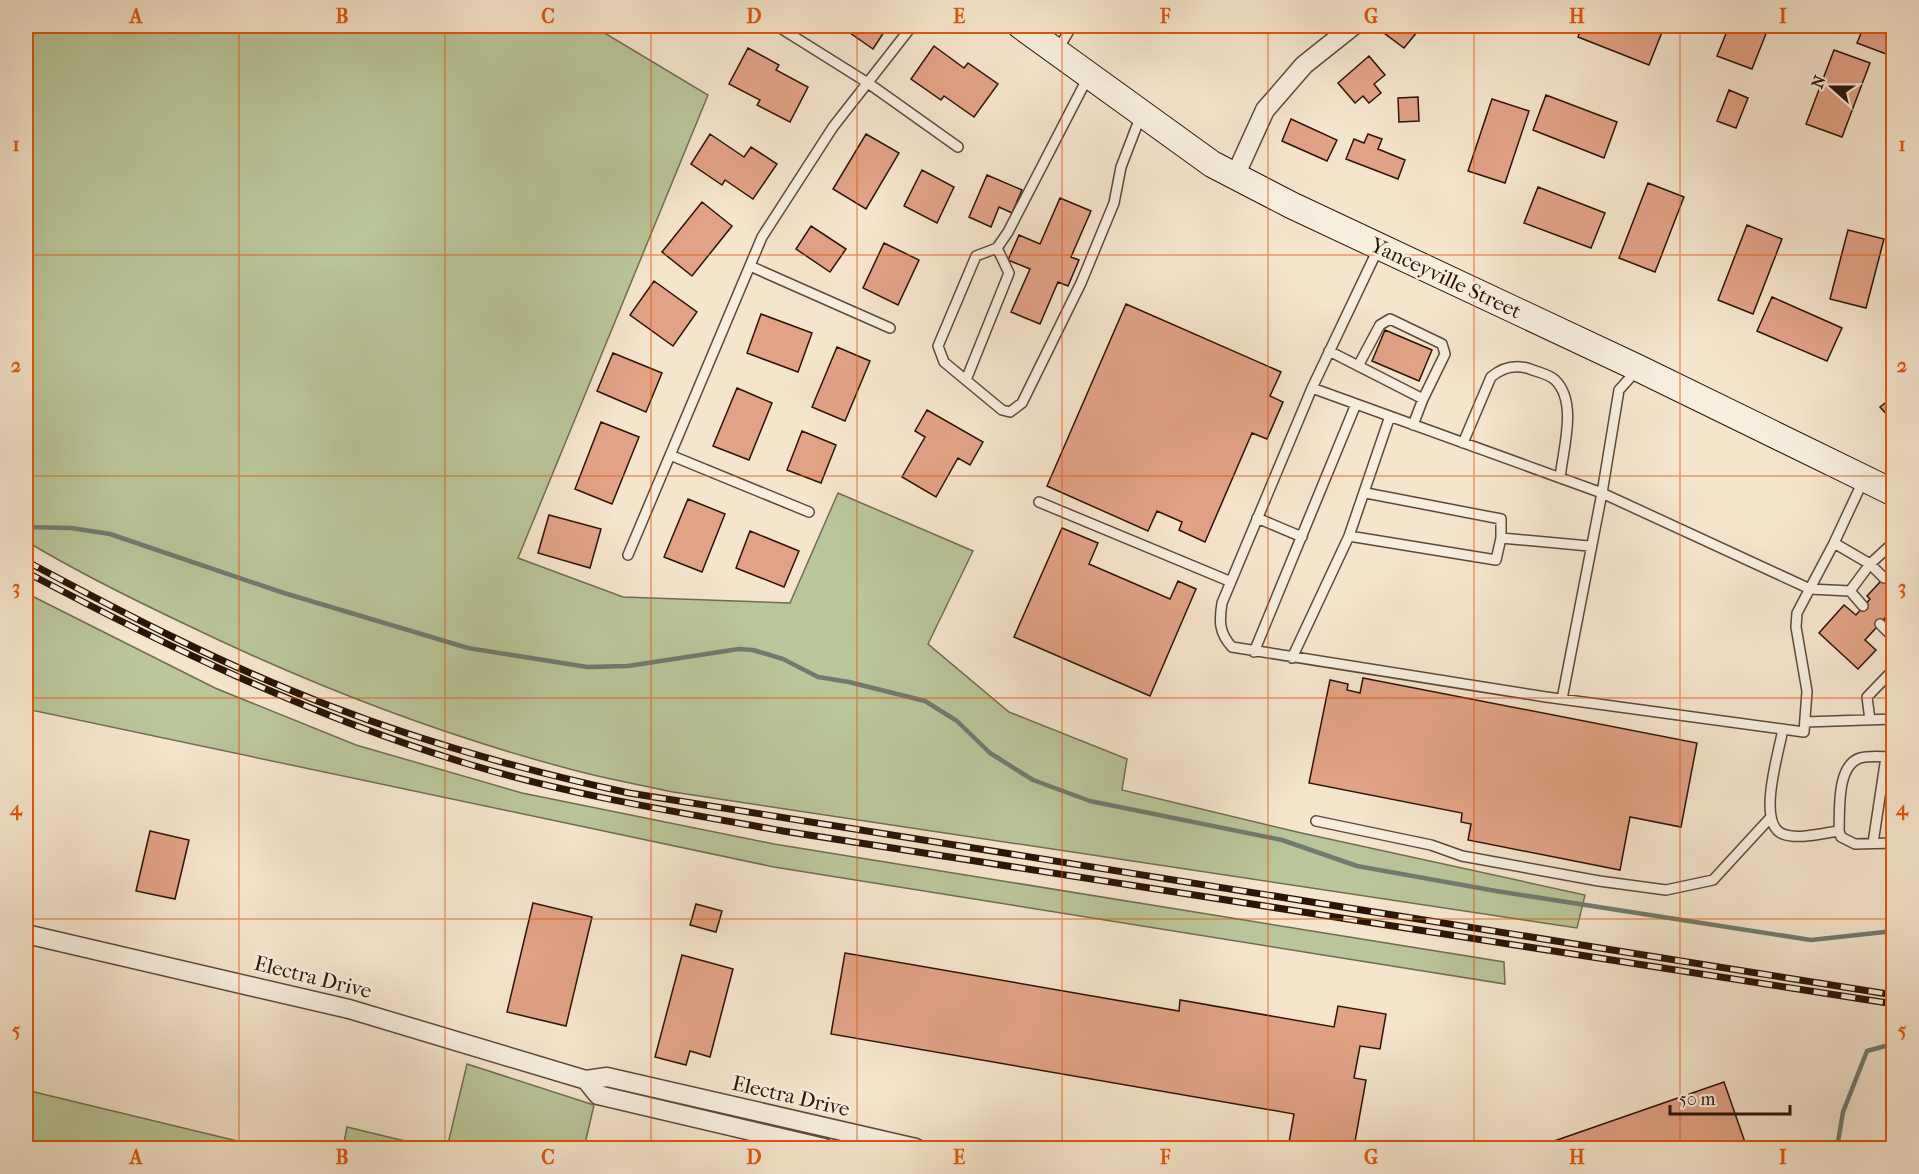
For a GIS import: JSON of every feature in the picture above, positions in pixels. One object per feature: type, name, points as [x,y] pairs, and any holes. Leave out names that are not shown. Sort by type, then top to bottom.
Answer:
[{"type":"main road","name":"Yanceyville Street","points":[[1021,26],[1212,164],[1893,493]]},
{"type":"street","points":[[1235,176],[1265,110],[1304,65],[1353,26]]},
{"type":"street","name":"Electra Drive","points":[[26,934],[349,1009],[586,1080],[607,1077],[916,1149]]},
{"type":"street","name":"Electra Drive","points":[[586,1080],[597,1095],[824,1149]]},
{"type":"lane","points":[[777,26],[868,83],[958,147]]},
{"type":"lane","points":[[628,555],[750,266],[769,227],[833,128],[912,26]]},
{"type":"lane","points":[[1056,51],[1072,26]]},
{"type":"lane","points":[[1089,75],[1014,222],[997,248],[976,256],[938,346],[944,363],[1002,410],[1010,412],[1022,403],[1081,283],[1114,203],[1121,167],[1142,113]]},
{"type":"lane","points":[[1379,246],[1312,388],[1230,581],[1222,603],[1219,622],[1224,638],[1232,647],[1562,699],[1804,732],[1807,691],[1796,627],[1797,613],[1834,543],[1864,478]]},
{"type":"lane","points":[[966,380],[1009,273],[997,248]]},
{"type":"lane","points":[[750,266],[890,328]]},
{"type":"lane","points":[[1358,366],[1380,325],[1390,319],[1442,344],[1445,354],[1413,425]]},
{"type":"lane","points":[[1329,351],[1423,399]]},
{"type":"lane","points":[[1463,443],[1491,376],[1500,370],[1518,365],[1554,378],[1566,394],[1567,412],[1560,478]]},
{"type":"lane","points":[[1562,699],[1589,546],[1602,493],[1619,390],[1638,368]]},
{"type":"lane","points":[[1312,388],[1602,493],[1810,589],[1850,591],[1863,606]]},
{"type":"lane","points":[[1254,652],[1356,404]]},
{"type":"lane","points":[[1292,658],[1349,536],[1366,493],[1390,416]]},
{"type":"lane","points":[[670,455],[809,512]]},
{"type":"lane","points":[[1349,536],[1496,560],[1501,538],[1501,519],[1366,493]]},
{"type":"lane","points":[[1039,502],[1230,581]]},
{"type":"lane","points":[[1257,518],[1302,537]]},
{"type":"lane","points":[[1501,538],[1589,546]]},
{"type":"lane","points":[[1850,591],[1870,564],[1893,542]]},
{"type":"lane","points":[[1834,543],[1870,564],[1884,578]]},
{"type":"lane","points":[[1880,624],[1893,638]]},
{"type":"lane","points":[[1870,720],[1867,697],[1893,669]]},
{"type":"lane","points":[[1805,722],[1893,719]]},
{"type":"lane","points":[[1783,729],[1770,800],[1770,818],[1775,830],[1785,836],[1839,831]]},
{"type":"lane","points":[[1873,843],[1890,757],[1861,758],[1849,767],[1844,776],[1839,831],[1848,841],[1873,843],[1893,843]]},
{"type":"lane","points":[[1316,821],[1431,845],[1462,856],[1599,881],[1666,890],[1713,880],[1770,818]]},
{"type":"lane","points":[[755,1132],[759,1112]]},
{"type":"green space","points":[[26,26],[593,26],[708,95],[518,558],[623,597],[790,603],[838,493],[973,551],[928,644],[1009,712],[1127,759],[1122,790],[1297,832],[1585,895],[1577,928],[673,792],[592,775],[469,739],[326,687],[166,615],[105,585],[26,541]]},
{"type":"green space","points":[[26,593],[215,688],[356,745],[522,793],[774,844],[1504,962],[1505,984],[774,867],[26,709]]},
{"type":"green space","points":[[467,1064],[594,1105],[584,1148],[447,1148]]},
{"type":"green space","points":[[26,1090],[266,1148],[26,1148]]},
{"type":"green space","points":[[347,1127],[434,1148],[343,1148]]},
{"type":"building","points":[[840,26],[888,26],[873,49]]},
{"type":"building","points":[[1389,26],[1422,26],[1404,48],[1384,33]]},
{"type":"building","points":[[1582,26],[1664,27],[1649,65],[1578,37]]},
{"type":"building","points":[[1729,26],[1769,26],[1752,69],[1717,56]]},
{"type":"building","points":[[1864,26],[1894,26],[1894,57],[1857,43]]},
{"type":"building","points":[[934,46],[964,68],[968,63],[998,84],[974,117],[944,96],[941,100],[911,79]]},
{"type":"building","points":[[748,48],[779,65],[776,70],[808,87],[790,122],[757,105],[760,100],[729,84]]},
{"type":"building","points":[[1834,50],[1870,63],[1842,137],[1806,124]]},
{"type":"building","points":[[1369,56],[1385,75],[1374,84],[1381,93],[1369,103],[1363,96],[1355,103],[1338,83]]},
{"type":"building","points":[[1729,90],[1748,98],[1736,128],[1717,121]]},
{"type":"building","points":[[1546,95],[1617,122],[1604,158],[1533,130]]},
{"type":"building","points":[[1418,97],[1419,121],[1399,122],[1398,98]]},
{"type":"building","points":[[1492,99],[1529,111],[1505,183],[1468,171]]},
{"type":"building","points":[[1291,119],[1337,140],[1327,161],[1282,141]]},
{"type":"building","points":[[710,134],[744,157],[751,147],[777,164],[753,199],[725,180],[722,185],[691,164]]},
{"type":"building","points":[[866,134],[899,153],[866,209],[833,189]]},
{"type":"building","points":[[1368,134],[1382,139],[1378,149],[1405,160],[1398,179],[1346,159],[1354,139],[1364,143]]},
{"type":"building","points":[[922,170],[954,187],[937,223],[904,206]]},
{"type":"building","points":[[987,175],[1022,190],[1012,213],[999,207],[991,227],[969,217]]},
{"type":"building","points":[[1648,183],[1684,197],[1655,272],[1619,258]]},
{"type":"building","points":[[1538,187],[1605,213],[1591,248],[1524,223]]},
{"type":"building","points":[[1060,198],[1091,211],[1071,257],[1079,260],[1068,286],[1058,282],[1040,324],[1011,312],[1030,269],[1008,260],[1019,235],[1040,244]]},
{"type":"building","points":[[702,202],[732,226],[692,276],[662,252]]},
{"type":"building","points":[[1747,225],[1782,239],[1753,314],[1718,300]]},
{"type":"building","points":[[811,226],[846,249],[830,272],[796,249]]},
{"type":"building","points":[[1848,230],[1884,239],[1866,308],[1830,299]]},
{"type":"building","points":[[884,243],[919,260],[898,305],[863,288]]},
{"type":"building","points":[[654,281],[697,312],[673,346],[630,315]]},
{"type":"building","points":[[1772,297],[1842,328],[1827,361],[1757,331]]},
{"type":"building","points":[[1126,304],[1281,372],[1270,396],[1283,402],[1267,439],[1252,433],[1205,542],[1179,530],[1182,522],[1157,511],[1148,531],[1047,486]]},
{"type":"building","points":[[761,314],[812,333],[798,372],[747,353]]},
{"type":"building","points":[[1385,330],[1432,350],[1419,381],[1372,361]]},
{"type":"building","points":[[837,347],[870,361],[845,421],[812,407]]},
{"type":"building","points":[[613,353],[662,373],[646,412],[597,391]]},
{"type":"building","points":[[737,388],[772,403],[749,460],[713,446]]},
{"type":"building","points":[[1894,396],[1894,422],[1880,407]]},
{"type":"building","points":[[927,410],[983,442],[970,465],[958,458],[936,497],[902,477],[925,437],[915,431]]},
{"type":"building","points":[[601,422],[639,437],[612,504],[575,489]]},
{"type":"building","points":[[802,431],[836,445],[821,483],[787,470]]},
{"type":"building","points":[[688,499],[725,514],[702,572],[664,557]]},
{"type":"building","points":[[549,515],[601,529],[590,568],[538,553]]},
{"type":"building","points":[[1062,528],[1098,543],[1089,564],[1170,599],[1178,581],[1196,589],[1150,696],[1014,637]]},
{"type":"building","points":[[750,531],[799,551],[784,587],[736,568]]},
{"type":"building","points":[[1894,567],[1894,620],[1892,622],[1886,617],[1865,640],[1876,650],[1858,669],[1819,633],[1844,605],[1856,615],[1870,599],[1867,596]]},
{"type":"building","points":[[1363,678],[1697,743],[1681,827],[1630,817],[1620,870],[1468,840],[1471,824],[1461,822],[1462,813],[1309,783],[1330,680],[1348,684],[1347,690],[1360,693]]},
{"type":"building","points":[[150,831],[189,840],[175,899],[136,891]]},
{"type":"building","points":[[533,903],[592,917],[566,1026],[507,1012]]},
{"type":"building","points":[[696,904],[722,911],[716,932],[690,925]]},
{"type":"building","points":[[845,953],[1179,1011],[1180,1000],[1334,1027],[1338,1006],[1386,1014],[1380,1049],[1360,1046],[1354,1078],[1366,1080],[1354,1147],[1288,1148],[1294,1114],[831,1034]]},
{"type":"building","points":[[682,955],[733,969],[710,1057],[690,1051],[686,1065],[655,1057]]},
{"type":"building","points":[[1724,1082],[1747,1148],[1534,1148]]},
{"type":"waterway","points":[[26,527],[71,528],[110,534],[284,593],[468,648],[587,667],[628,666],[739,649],[753,650],[783,659],[818,677],[849,682],[925,701],[957,721],[990,753],[1033,780],[1090,801],[1282,840],[1357,866],[1496,891],[1811,940],[1894,931]]},
{"type":"waterway","points":[[1837,1148],[1843,1112],[1867,1051],[1889,1045],[1894,1038]]},
{"type":"railway","points":[[26,561],[136,619],[286,689],[437,743],[590,784],[629,793],[1894,995]]},
{"type":"railway","points":[[26,572],[132,627],[296,702],[351,724],[465,763],[543,784],[623,802],[783,831],[1894,1004]]}]
